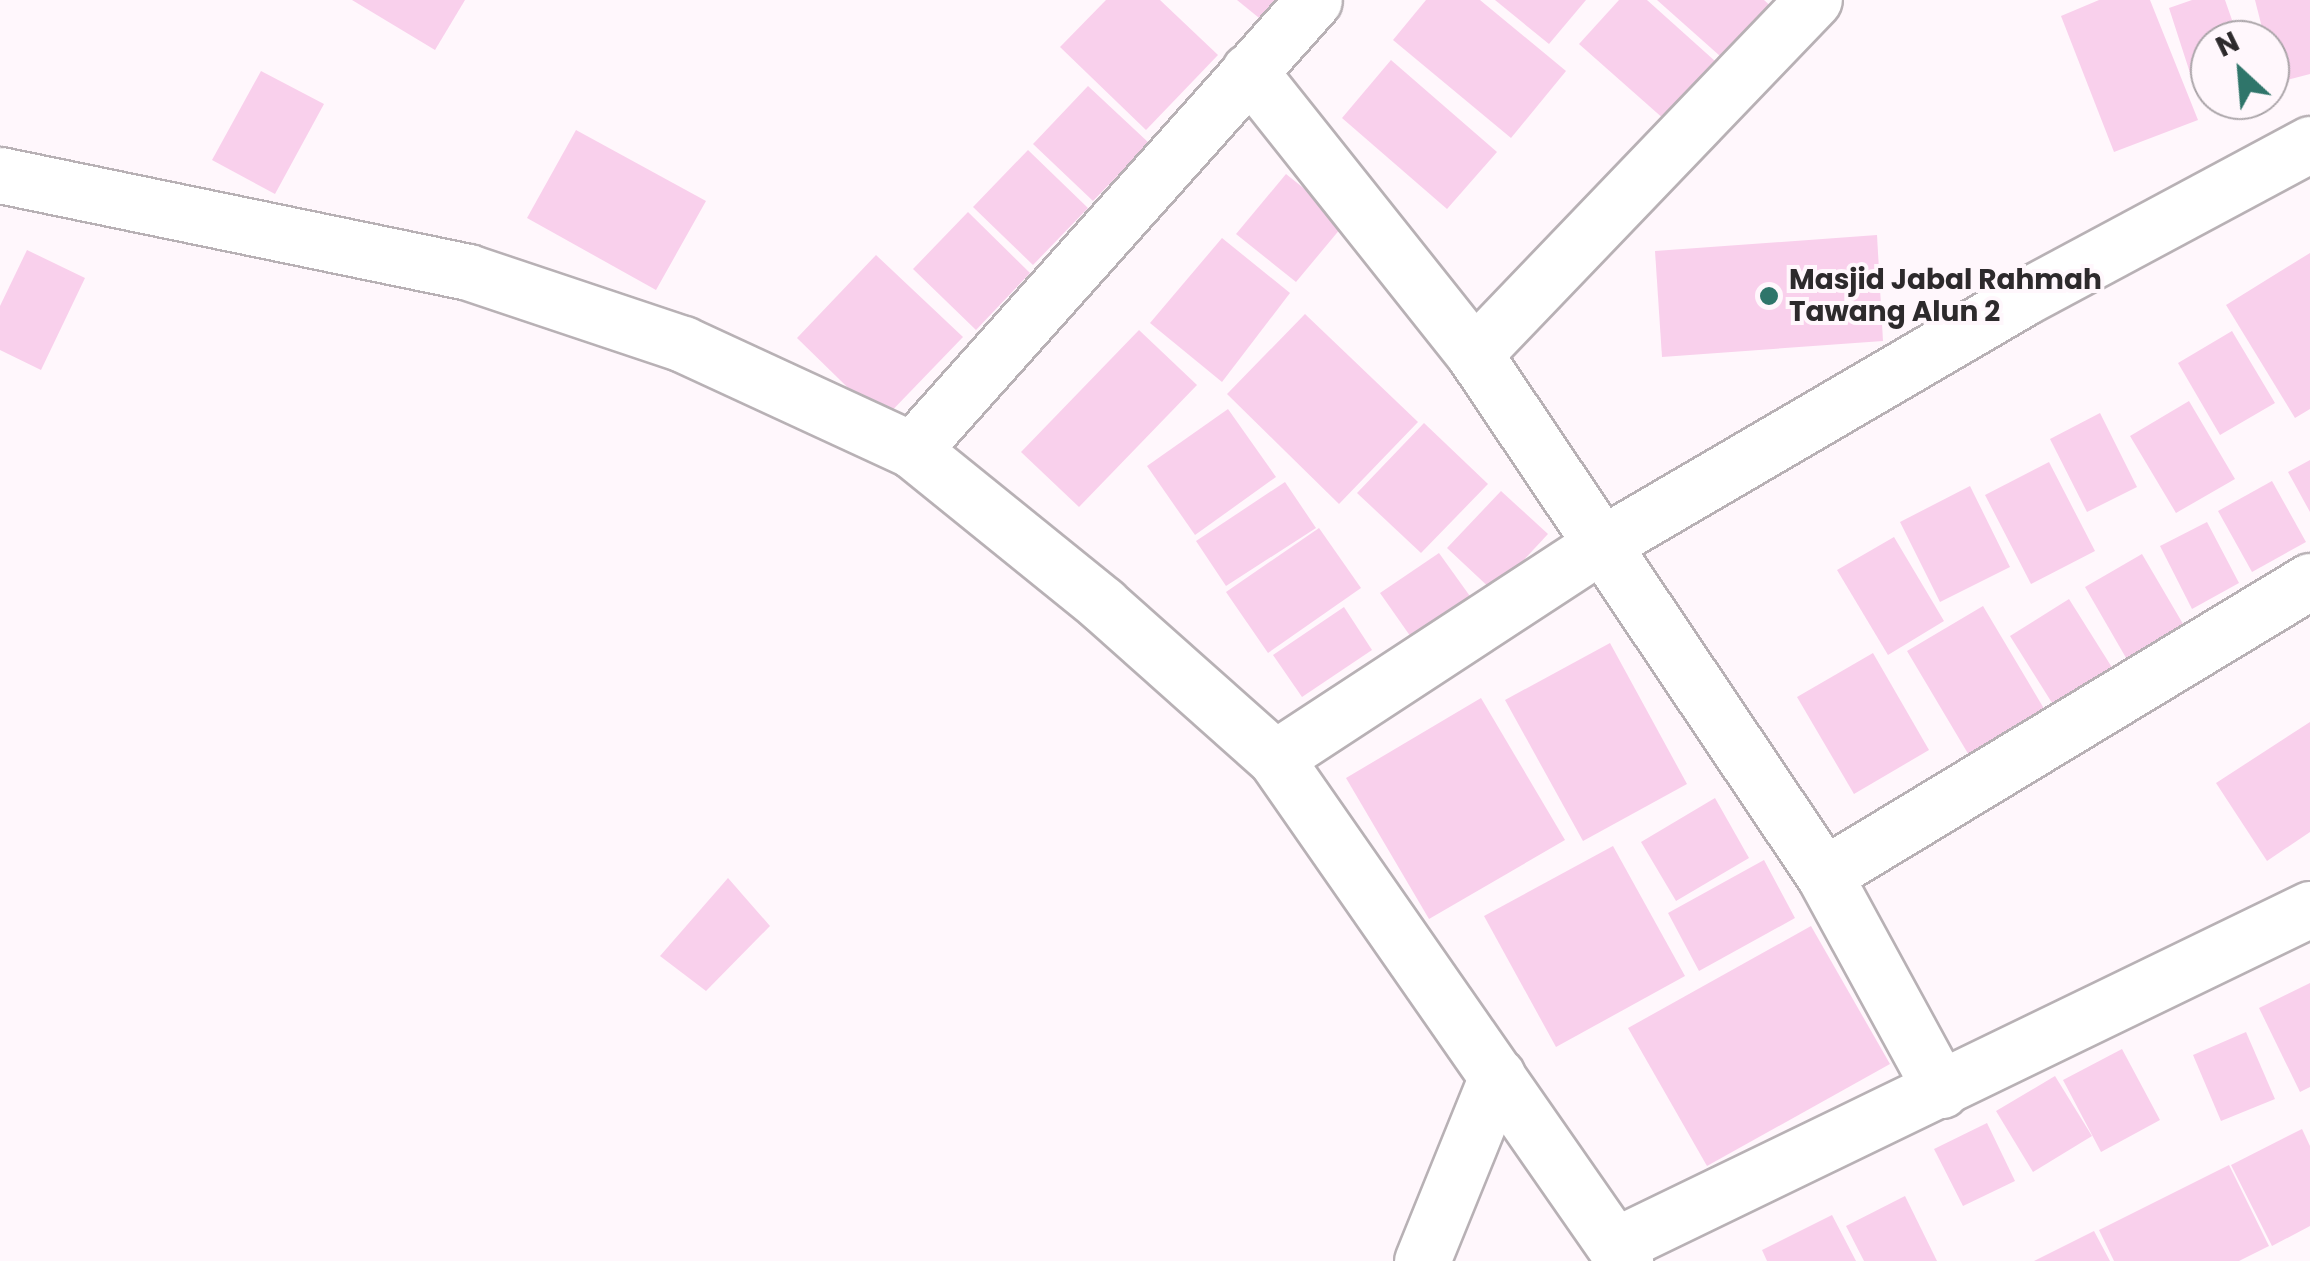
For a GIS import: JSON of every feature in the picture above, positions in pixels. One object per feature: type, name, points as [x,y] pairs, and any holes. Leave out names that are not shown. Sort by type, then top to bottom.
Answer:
[{"type":"street","points":[[912,450],[1314,0]]},
{"type":"street","points":[[1474,354],[1814,0]]},
{"type":"street","points":[[1249,71],[1474,354],[1604,543],[1824,875],[1941,1090]]},
{"type":"street","points":[[1275,758],[1604,543],[2021,299],[2310,144]]},
{"type":"street","points":[[0,175],[468,272],[683,344],[912,450],[1102,604],[1275,758],[1621,1253],[2310,909]]},
{"type":"street","points":[[1824,875],[2310,581]]},
{"type":"street","points":[[1422,1261],[1497,1076]]},
{"type":"building","points":[[352,0],[465,0],[435,50]]},
{"type":"building","points":[[1106,0],[1160,0],[1218,55],[1146,130],[1060,47]]},
{"type":"building","points":[[1237,0],[1292,0],[1269,26]]},
{"type":"building","points":[[1426,0],[1480,0],[1566,71],[1511,138],[1393,40]]},
{"type":"building","points":[[1495,0],[1586,0],[1549,44]]},
{"type":"building","points":[[1619,0],[1647,0],[1725,70],[1674,128],[1579,44]]},
{"type":"building","points":[[1657,0],[1764,0],[1785,19],[1738,72]]},
{"type":"building","points":[[2099,0],[2150,0],[2190,100],[2190,120],[2198,120],[2114,152],[2061,16]]},
{"type":"building","points":[[2192,0],[2225,0],[2232,20],[2190,20],[2190,73],[2169,8]]},
{"type":"building","points":[[2255,0],[2310,0],[2310,74],[2290,79],[2290,20],[2260,20]]},
{"type":"building","points":[[1391,60],[1497,152],[1447,209],[1342,118]]},
{"type":"building","points":[[261,71],[324,104],[275,194],[212,160]]},
{"type":"building","points":[[1088,86],[1149,143],[1093,201],[1033,144]]},
{"type":"building","points":[[576,130],[706,201],[656,290],[527,218]]},
{"type":"building","points":[[1028,150],[1088,208],[1033,265],[973,207]]},
{"type":"building","points":[[1286,174],[1346,222],[1296,282],[1236,234]]},
{"type":"building","points":[[968,212],[1030,273],[976,330],[913,269]]},
{"type":"building","name":"Masjid Jabal Rahmah Tawang Alun 2","points":[[1877,235],[1883,341],[1662,357],[1655,251]]},
{"type":"building","points":[[1222,238],[1290,293],[1222,382],[1150,323]]},
{"type":"building","points":[[27,250],[85,278],[41,370],[0,350],[0,306]]},
{"type":"building","points":[[2310,253],[2310,409],[2295,418],[2226,305]]},
{"type":"building","points":[[876,255],[963,337],[882,421],[797,338]]},
{"type":"building","points":[[1305,314],[1418,422],[1339,504],[1227,394]]},
{"type":"building","points":[[1139,330],[1197,385],[1079,507],[1021,452]]},
{"type":"building","points":[[2232,331],[2275,403],[2220,435],[2178,363]]},
{"type":"building","points":[[2189,401],[2235,479],[2176,513],[2130,436]]},
{"type":"building","points":[[1228,409],[1276,477],[1195,535],[1147,466]]},
{"type":"building","points":[[2100,413],[2137,487],[2087,512],[2050,439]]},
{"type":"building","points":[[1424,423],[1488,484],[1421,553],[1357,493]]},
{"type":"building","points":[[2310,460],[2310,512],[2288,472]]},
{"type":"building","points":[[2049,462],[2095,551],[2031,584],[1985,495]]},
{"type":"building","points":[[2272,481],[2306,542],[2252,572],[2218,511]]},
{"type":"building","points":[[1285,482],[1316,528],[1226,586],[1196,541]]},
{"type":"building","points":[[1970,486],[2010,567],[1940,602],[1900,522]]},
{"type":"building","points":[[1501,491],[1548,534],[1494,592],[1447,548]]},
{"type":"building","points":[[2207,522],[2239,583],[2192,609],[2160,546]]},
{"type":"building","points":[[1319,528],[1361,588],[1268,653],[1226,592]]},
{"type":"building","points":[[1894,537],[1944,621],[1888,655],[1837,570]]},
{"type":"building","points":[[1439,553],[1472,599],[1413,640],[1380,593]]},
{"type":"building","points":[[2142,554],[2186,629],[2129,663],[2085,587]]},
{"type":"building","points":[[2069,599],[2123,685],[2064,722],[2010,636]]},
{"type":"building","points":[[1983,606],[2052,722],[1976,767],[1907,651]]},
{"type":"building","points":[[1344,607],[1372,650],[1302,697],[1273,655]]},
{"type":"building","points":[[1610,643],[1687,784],[1583,841],[1505,700]]},
{"type":"building","points":[[1873,653],[1929,750],[1854,794],[1797,697]]},
{"type":"building","points":[[1481,698],[1565,840],[1429,919],[1346,778]]},
{"type":"building","points":[[2310,722],[2310,832],[2267,861],[2216,783]]},
{"type":"building","points":[[1715,798],[1749,858],[1676,901],[1641,842]]},
{"type":"building","points":[[1613,846],[1685,976],[1556,1047],[1484,916]]},
{"type":"building","points":[[1764,860],[1795,918],[1699,971],[1668,913]]},
{"type":"building","points":[[728,878],[770,926],[706,991],[660,956]]},
{"type":"building","points":[[1811,926],[1890,1064],[1707,1166],[1628,1028]]},
{"type":"building","points":[[2310,983],[2310,1087],[2300,1092],[2259,1008]]},
{"type":"building","points":[[2246,1032],[2275,1099],[2221,1121],[2193,1055]]},
{"type":"building","points":[[2122,1049],[2160,1120],[2101,1152],[2063,1080]]},
{"type":"building","points":[[2055,1076],[2092,1136],[2033,1172],[1996,1111]]},
{"type":"building","points":[[1987,1123],[2015,1181],[1963,1206],[1934,1149]]},
{"type":"building","points":[[2302,1129],[2310,1146],[2310,1226],[2272,1246],[2231,1165]]},
{"type":"building","points":[[2229,1165],[2269,1246],[2239,1261],[2114,1261],[2099,1230]]},
{"type":"building","points":[[1905,1196],[1937,1261],[1864,1261],[1846,1226]]},
{"type":"building","points":[[1832,1215],[1856,1261],[1767,1261],[1762,1250]]},
{"type":"building","points":[[2094,1231],[2110,1261],[2034,1261]]},
{"type":"place","name":"Masjid Jabal Rahmah Tawang Alun 2","points":[[1769,296]]}]
